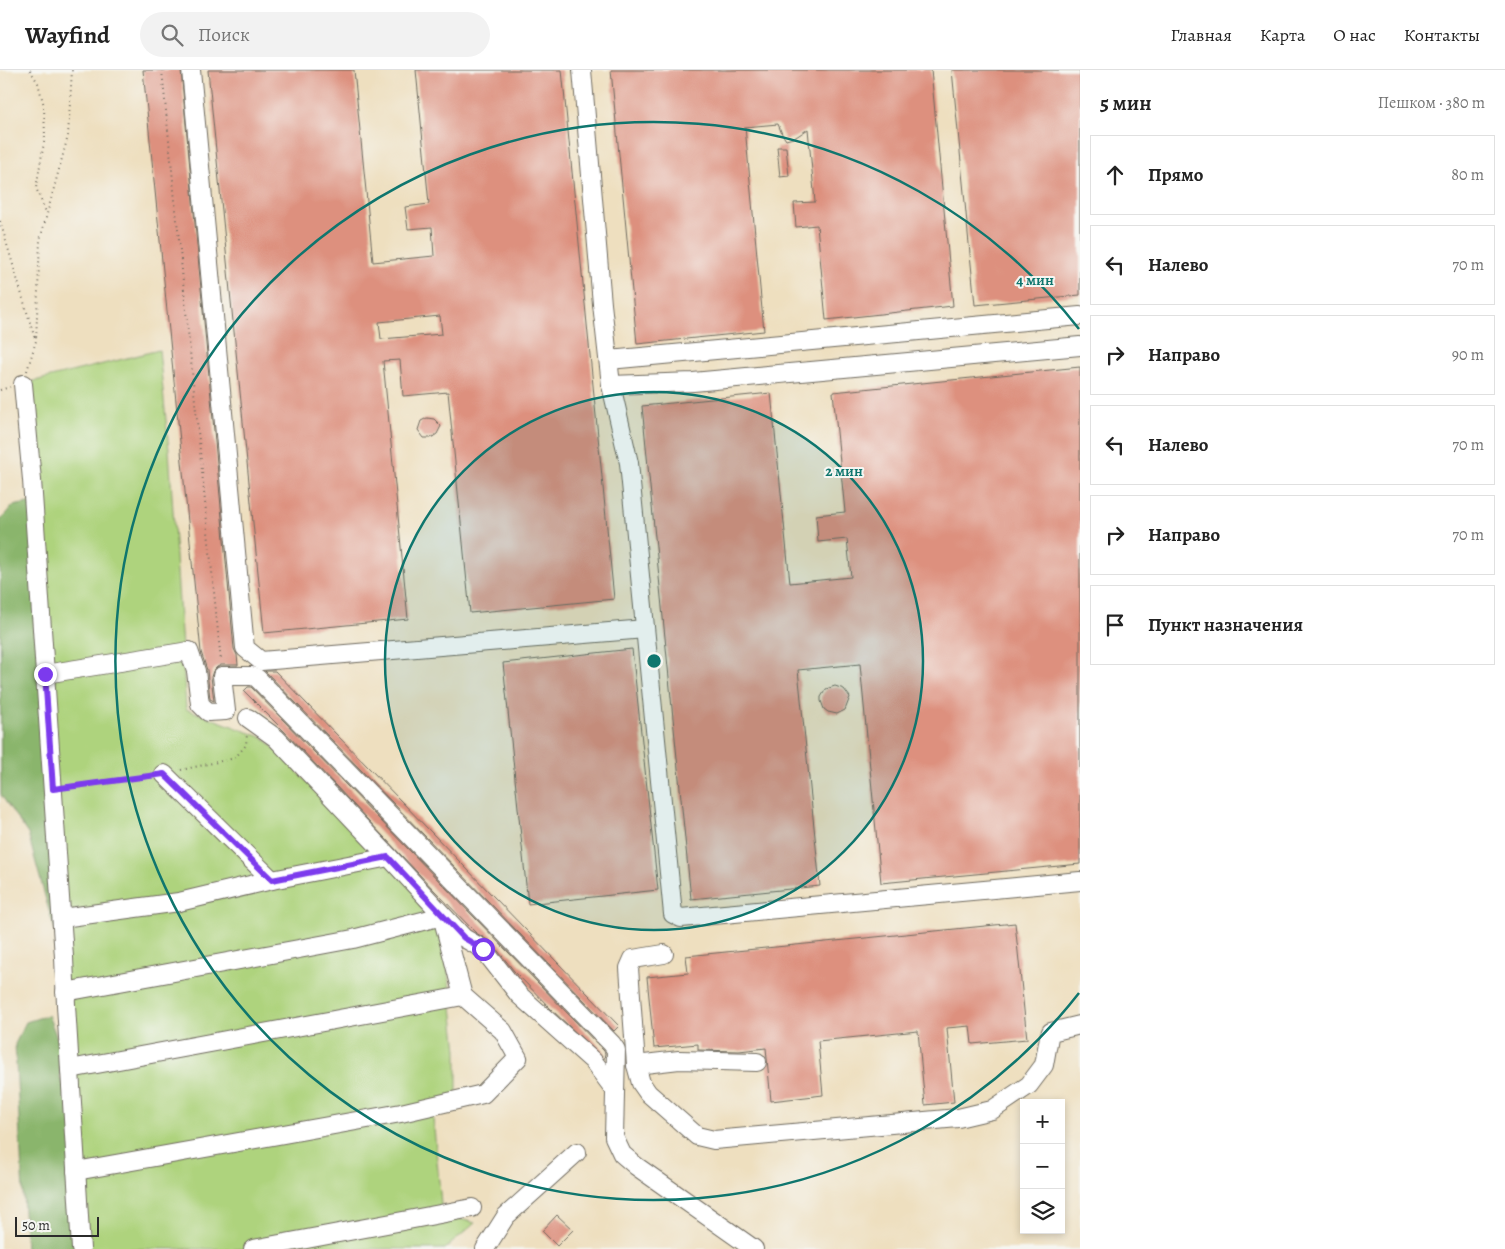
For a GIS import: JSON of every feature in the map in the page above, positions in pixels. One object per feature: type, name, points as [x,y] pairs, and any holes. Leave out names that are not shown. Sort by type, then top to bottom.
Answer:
[{"type":"street","points":[[190,70],[245,648],[261,661],[645,629]]},
{"type":"street","points":[[582,70],[611,385],[629,463],[673,914],[681,918],[1080,881]]},
{"type":"street","points":[[609,360],[1080,316]]},
{"type":"street","points":[[611,385],[693,382],[1080,346]]},
{"type":"street","points":[[23,384],[32,480],[62,918],[81,1249]]},
{"type":"street","points":[[45,674],[189,651],[196,671],[200,704],[208,712],[226,711],[222,676],[252,676],[257,678],[612,1044],[616,1050],[614,1137],[622,1154],[636,1166],[754,1249]]},
{"type":"street","points":[[248,718],[276,738],[442,916],[464,938],[483,949],[519,995],[593,1061],[614,1089]]},
{"type":"street","points":[[164,774],[272,880]]},
{"type":"street","points":[[354,820],[375,800]]},
{"type":"street","points":[[62,918],[179,902],[272,880],[388,857]]},
{"type":"street","points":[[65,992],[353,939],[442,916]]},
{"type":"street","points":[[76,1171],[401,1113],[483,1094],[518,1058],[503,1031],[462,996],[442,916]]},
{"type":"street","points":[[664,954],[633,959],[629,968],[636,1065],[641,1083],[648,1093],[697,1136],[714,1140],[958,1118],[992,1110],[1029,1085],[1044,1065],[1049,1037],[1052,1032],[1080,1025]]},
{"type":"street","points":[[70,1069],[462,996]]},
{"type":"street","points":[[636,1065],[679,1060],[757,1062]]},
{"type":"street","points":[[485,1249],[506,1216],[577,1152]]},
{"type":"street","points":[[253,1249],[472,1208]]},
{"type":"path","points":[[30,70],[38,84],[44,106],[45,137],[36,188],[47,214]]},
{"type":"path","points":[[0,390],[23,384],[36,341],[40,240],[68,136],[72,70]]},
{"type":"path","points":[[162,70],[222,676]]},
{"type":"path","points":[[0,221],[36,341]]},
{"type":"path","points":[[53,789],[164,774],[235,758],[246,744],[248,718]]},
{"type":"green space","points":[[159,350],[169,450],[186,709],[264,738],[442,920],[457,1050],[457,1099],[432,1107],[442,1214],[475,1223],[445,1249],[81,1249],[23,384]]},
{"type":"green space","points":[[33,502],[64,957],[51,918],[28,834],[1,795],[0,521],[13,506]]},
{"type":"green space","points":[[48,1015],[59,1043],[60,1078],[72,1100],[81,1249],[26,1249],[15,1044],[26,1022]]},
{"type":"building","points":[[143,70],[181,70],[234,649],[238,665],[221,665],[213,671],[211,677],[214,701],[210,699],[207,670],[201,652]]},
{"type":"building","points":[[208,70],[354,70],[373,262],[434,256],[432,227],[408,229],[405,207],[429,204],[416,70],[562,70],[614,599],[470,613],[448,392],[403,396],[400,360],[383,361],[408,619],[264,633]],"holes":[[[440,316],[442,334],[381,339],[379,322]]]},
{"type":"building","points":[[611,70],[931,70],[953,306],[826,320],[817,225],[796,227],[794,203],[815,202],[808,129],[796,137],[786,140],[778,124],[745,127],[764,331],[637,344]]},
{"type":"building","points":[[952,70],[1080,70],[1080,295],[975,305]]},
{"type":"building","points":[[777,147],[786,147],[789,176],[780,177]]},
{"type":"building","points":[[1080,367],[1080,864],[881,883],[860,664],[798,670],[820,886],[691,899],[642,406],[771,393],[790,583],[851,577],[847,539],[818,542],[816,515],[845,512],[833,392]]},
{"type":"building","points":[[427,418],[434,419],[441,426],[437,434],[431,438],[424,438],[418,430],[421,421]]},
{"type":"building","points":[[632,649],[658,890],[528,904],[503,663]]},
{"type":"building","points":[[265,671],[275,671],[619,1026],[614,1031]]},
{"type":"building","points":[[835,686],[844,689],[850,697],[845,710],[837,714],[824,709],[821,701],[821,697],[826,689]]},
{"type":"building","points":[[251,687],[604,1051],[604,1059],[514,971],[491,942],[476,933],[434,890],[244,691]]},
{"type":"building","points":[[1015,923],[1027,1039],[972,1044],[970,1026],[947,1028],[954,1102],[925,1105],[918,1031],[818,1041],[823,1095],[771,1101],[766,1048],[739,1051],[698,1050],[698,1044],[654,1048],[647,977],[688,973],[686,956]]},
{"type":"building","points":[[557,1215],[573,1230],[557,1246],[542,1231]]},
{"type":"route","points":[[45,674],[53,789],[164,774],[272,880],[388,857],[464,938],[483,949]]}]
